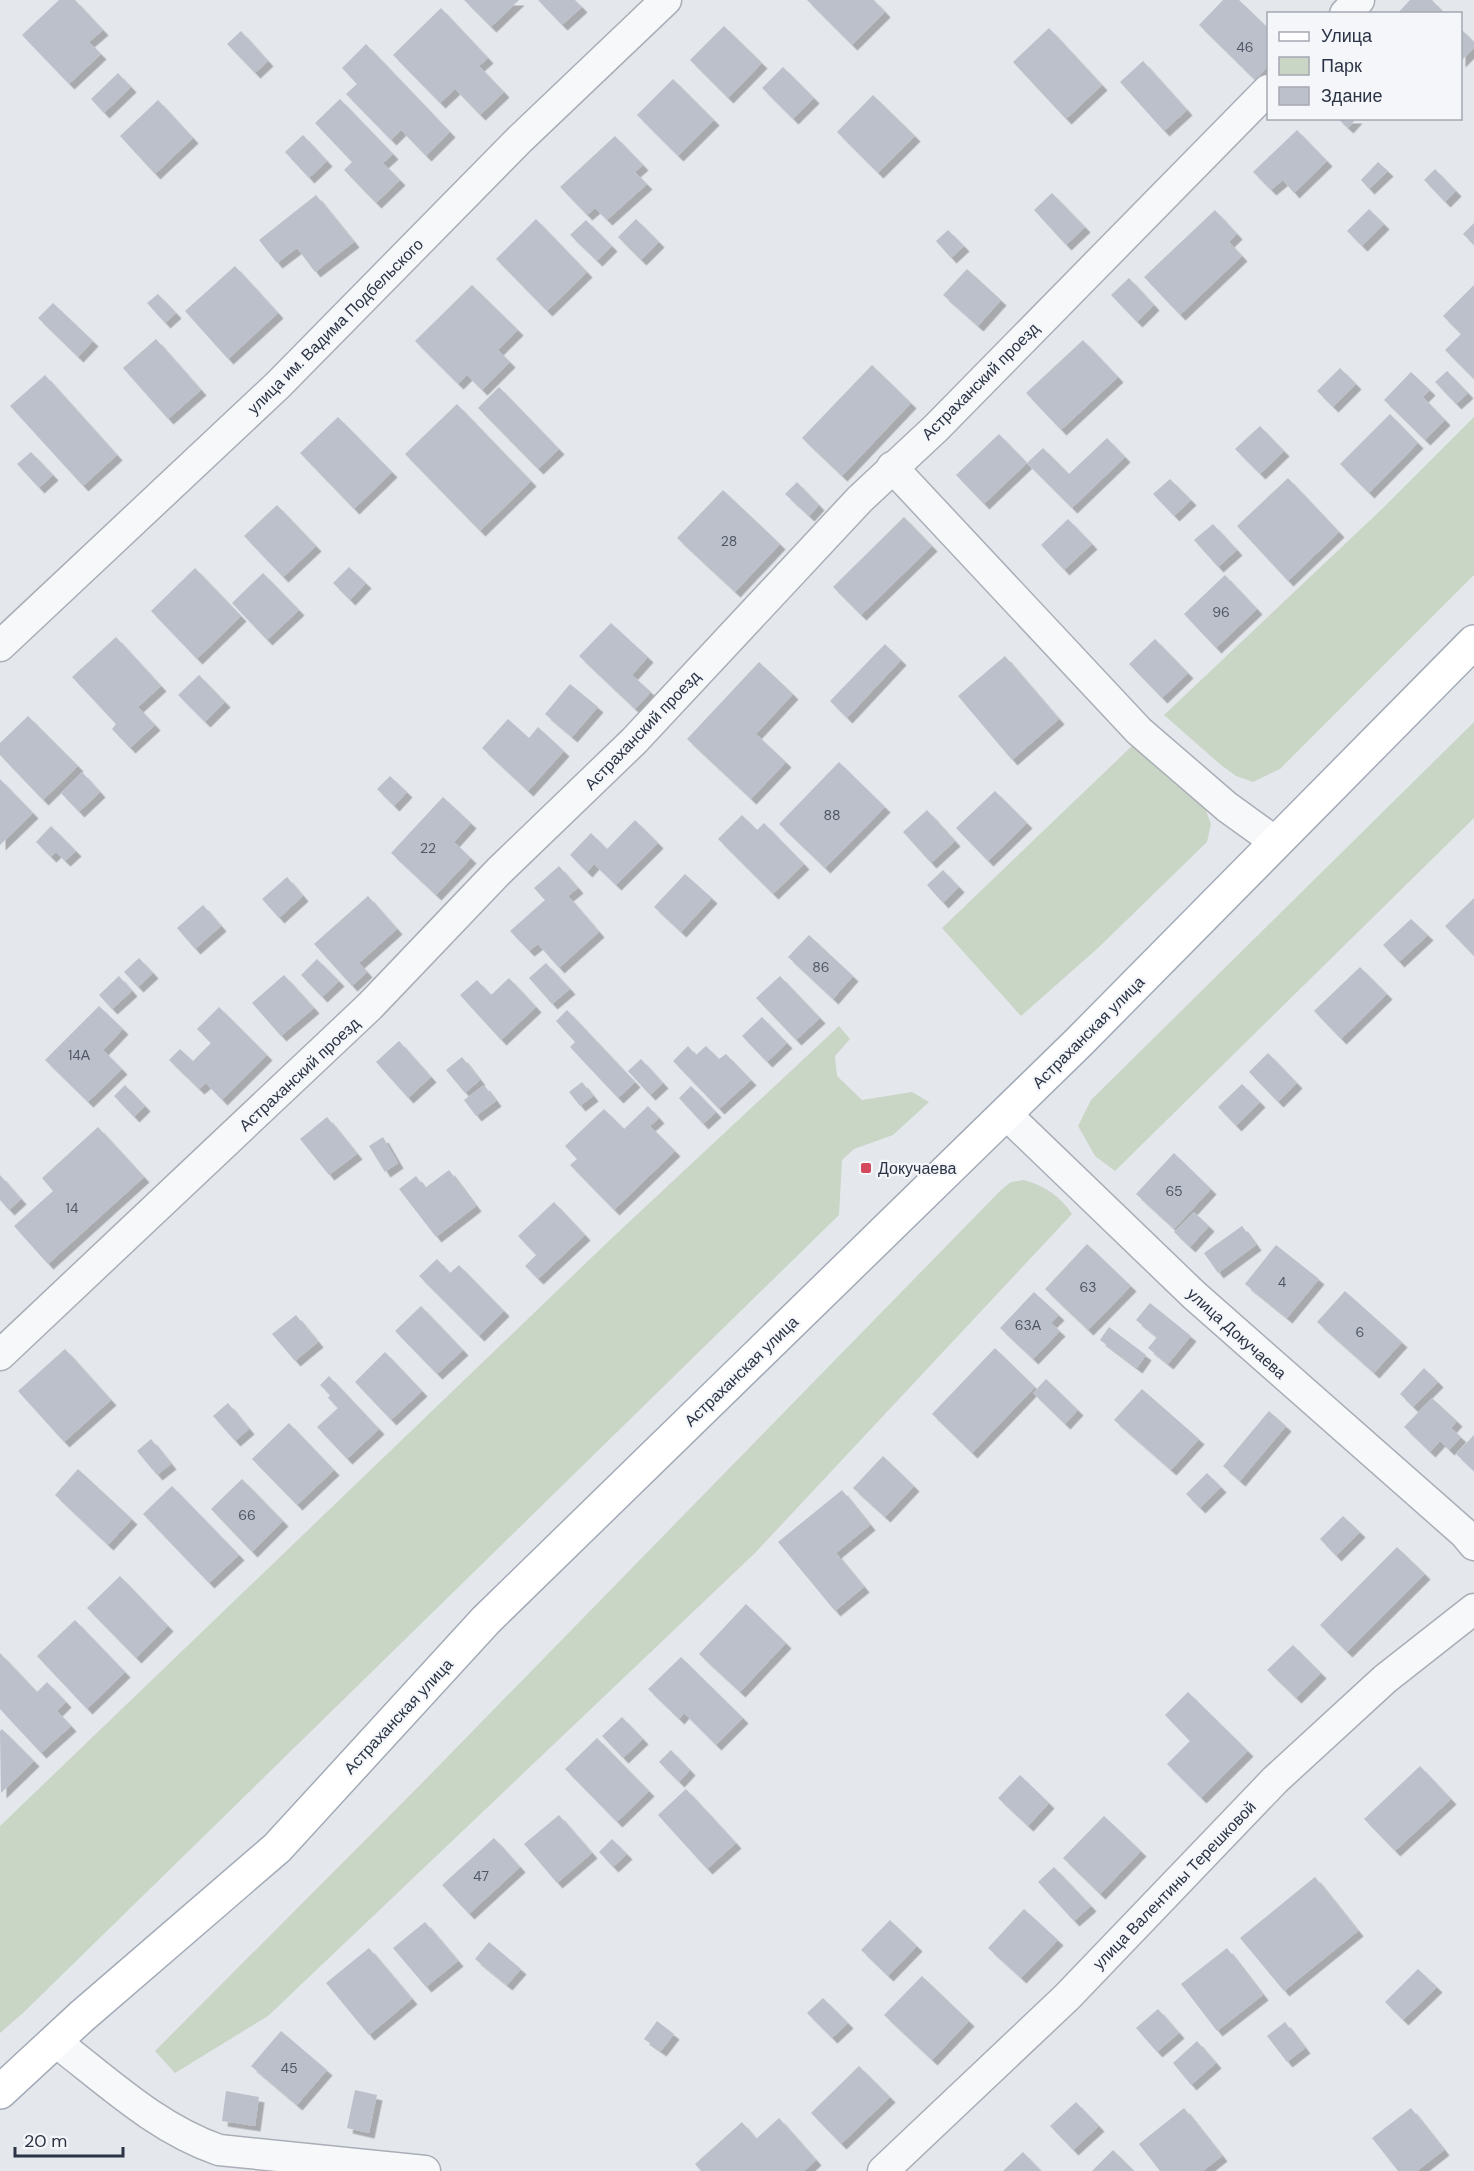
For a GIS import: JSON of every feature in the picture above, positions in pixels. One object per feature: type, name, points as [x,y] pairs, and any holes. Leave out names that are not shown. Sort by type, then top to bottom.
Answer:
[{"type":"main road","name":"Астраханская улица","points":[[0,2092],[81,2017],[277,1848],[486,1620],[1006,1114],[1474,642]]},
{"type":"street","name":"улица им. Вадима Подбельского","points":[[0,646],[278,385],[519,141],[666,0]]},
{"type":"street","points":[[1347,12],[1359,0]]},
{"type":"street","name":"Астраханский проезд","points":[[0,1355],[370,1006],[499,871],[634,741],[892,467],[936,428],[1267,92]]},
{"type":"street","points":[[892,467],[1139,731],[1227,807],[1277,843]]},
{"type":"street","name":"улица Докучаева","points":[[1006,1114],[1194,1295],[1464,1533],[1474,1545]]},
{"type":"street","name":"улица Валентины Терешковой","points":[[884,2171],[1067,1997],[1275,1780],[1385,1679],[1474,1609]]},
{"type":"street","points":[[56,2042],[150,2115],[187,2138],[219,2150],[424,2171]]},
{"type":"green space","points":[[1474,417],[1474,575],[1280,769],[1253,782],[1236,776],[1164,715],[1383,508]]},
{"type":"green space","points":[[1474,722],[1474,818],[1115,1171],[1095,1156],[1078,1126],[1091,1100]]},
{"type":"green space","points":[[1133,745],[1202,800],[1211,824],[1207,842],[1098,948],[1021,1016],[942,928]]},
{"type":"green space","points":[[839,1026],[850,1039],[835,1056],[837,1076],[862,1100],[912,1092],[929,1102],[893,1135],[854,1149],[842,1160],[839,1215],[0,2033],[0,1826],[613,1237]]},
{"type":"green space","points":[[1024,1180],[1051,1192],[1072,1214],[755,1553],[268,2016],[175,2073],[155,2051],[422,1783],[1001,1190],[1011,1182]]},
{"type":"building","points":[[59,0],[75,0],[103,30],[89,42],[101,54],[69,84],[22,35]]},
{"type":"building","points":[[464,0],[519,0],[491,27]]},
{"type":"building","points":[[538,0],[575,0],[582,7],[562,25]]},
{"type":"building","points":[[807,0],[874,0],[885,12],[852,45]]},
{"type":"building","points":[[1223,0],[1239,0],[1267,27],[1267,67],[1255,80],[1199,25]]},
{"type":"building","points":[[1410,0],[1432,0],[1443,12],[1399,12]]},
{"type":"building","points":[[441,8],[488,58],[479,66],[504,92],[480,115],[455,89],[440,103],[393,55]]},
{"type":"building","points":[[724,26],[762,63],[728,98],[690,60]]},
{"type":"building","points":[[1049,28],[1102,85],[1066,119],[1013,62]]},
{"type":"building","points":[[1462,30],[1474,42],[1474,48],[1462,60]]},
{"type":"building","points":[[241,31],[268,61],[255,73],[227,44]]},
{"type":"building","points":[[366,44],[450,132],[426,156],[401,130],[391,140],[346,94],[357,84],[342,68]]},
{"type":"building","points":[[1143,61],[1187,110],[1164,131],[1120,82]]},
{"type":"building","points":[[783,67],[814,98],[793,119],[762,88]]},
{"type":"building","points":[[118,73],[131,87],[104,113],[91,99]]},
{"type":"building","points":[[673,79],[714,120],[678,156],[637,115]]},
{"type":"building","points":[[873,95],[915,136],[878,173],[837,132]]},
{"type":"building","points":[[340,99],[393,154],[383,163],[400,180],[376,203],[344,170],[352,162],[315,123]]},
{"type":"building","points":[[158,100],[193,138],[155,174],[120,136]]},
{"type":"building","points":[[1339,120],[1355,120],[1348,128]]},
{"type":"building","points":[[1297,130],[1327,161],[1294,193],[1283,180],[1271,190],[1253,172]]},
{"type":"building","points":[[303,135],[327,161],[309,178],[285,152]]},
{"type":"building","points":[[615,136],[643,165],[635,172],[647,184],[607,220],[595,208],[587,215],[560,187]]},
{"type":"building","points":[[1378,162],[1388,171],[1369,189],[1361,180]]},
{"type":"building","points":[[1435,169],[1456,191],[1445,202],[1424,180]]},
{"type":"building","points":[[1052,193],[1085,227],[1066,245],[1034,210]]},
{"type":"building","points":[[316,195],[354,242],[315,272],[297,248],[277,263],[259,240]]},
{"type":"building","points":[[1369,209],[1384,224],[1362,246],[1347,231]]},
{"type":"building","points":[[1215,210],[1237,234],[1229,242],[1242,256],[1180,315],[1144,277]]},
{"type":"building","points":[[536,219],[587,272],[547,311],[496,259]]},
{"type":"building","points":[[636,219],[659,242],[641,260],[618,237]]},
{"type":"building","points":[[586,220],[612,246],[597,261],[570,235]]},
{"type":"building","points":[[1474,223],[1474,245],[1463,234]]},
{"type":"building","points":[[948,230],[964,246],[951,258],[936,241]]},
{"type":"building","points":[[235,266],[278,313],[228,359],[185,311]]},
{"type":"building","points":[[967,269],[1001,300],[978,326],[943,295]]},
{"type":"building","points":[[1129,278],[1154,305],[1137,322],[1111,295]]},
{"type":"building","points":[[472,285],[518,330],[498,350],[510,362],[482,390],[467,375],[458,384],[415,341]]},
{"type":"building","points":[[1474,285],[1474,379],[1445,350],[1461,334],[1443,316]]},
{"type":"building","points":[[158,294],[176,313],[165,323],[147,303]]},
{"type":"building","points":[[53,303],[93,341],[78,357],[38,318]]},
{"type":"building","points":[[156,339],[201,390],[168,419],[123,368]]},
{"type":"building","points":[[1083,340],[1118,377],[1061,430],[1026,393]]},
{"type":"building","points":[[872,365],[911,403],[842,476],[802,438]]},
{"type":"building","points":[[1340,368],[1356,384],[1333,407],[1317,391]]},
{"type":"building","points":[[1447,371],[1468,393],[1456,404],[1435,382]]},
{"type":"building","points":[[1411,372],[1430,390],[1423,397],[1445,420],[1425,440],[1384,400]]},
{"type":"building","points":[[45,375],[117,455],[83,486],[10,406]]},
{"type":"building","points":[[499,387],[559,449],[538,469],[478,408]]},
{"type":"building","points":[[457,404],[531,481],[480,531],[405,454]]},
{"type":"building","points":[[1390,414],[1418,443],[1369,493],[1340,464]]},
{"type":"building","points":[[338,417],[392,472],[354,509],[300,453]]},
{"type":"building","points":[[1260,426],[1284,451],[1260,474],[1235,449]]},
{"type":"building","points":[[999,434],[1027,463],[984,504],[956,475]]},
{"type":"building","points":[[1107,438],[1125,457],[1072,508],[1027,463],[1043,448],[1069,474]]},
{"type":"building","points":[[31,452],[53,475],[39,488],[17,464]]},
{"type":"building","points":[[1288,478],[1339,532],[1288,581],[1237,526]]},
{"type":"building","points":[[1170,479],[1191,500],[1174,516],[1153,494]]},
{"type":"building","points":[[797,482],[819,505],[809,516],[785,494]]},
{"type":"building","points":[[723,490],[780,544],[735,592],[677,538]]},
{"type":"building","points":[[277,505],[316,546],[283,577],[244,536]]},
{"type":"building","points":[[904,517],[932,546],[861,615],[833,587]]},
{"type":"building","points":[[1068,519],[1092,544],[1064,570],[1041,545]]},
{"type":"building","points":[[1213,524],[1237,550],[1218,567],[1194,540]]},
{"type":"building","points":[[349,567],[366,583],[350,600],[333,583]]},
{"type":"building","points":[[195,568],[241,616],[197,659],[151,611]]},
{"type":"building","points":[[263,573],[299,610],[267,640],[232,603]]},
{"type":"building","points":[[1225,575],[1257,609],[1216,648],[1184,614]]},
{"type":"building","points":[[611,623],[648,657],[632,675],[651,692],[635,709],[579,656]]},
{"type":"building","points":[[116,637],[161,686],[138,707],[155,725],[130,748],[112,729],[116,724],[72,677]]},
{"type":"building","points":[[1155,639],[1188,673],[1162,698],[1129,664]]},
{"type":"building","points":[[885,644],[901,660],[847,718],[830,701]]},
{"type":"building","points":[[1005,656],[1059,719],[1012,760],[958,696]]},
{"type":"building","points":[[759,662],[793,694],[756,734],[786,762],[751,799],[687,739]]},
{"type":"building","points":[[199,675],[225,702],[205,722],[178,695]]},
{"type":"building","points":[[570,684],[598,707],[572,737],[545,714]]},
{"type":"building","points":[[28,716],[78,766],[43,800],[0,755],[0,743]]},
{"type":"building","points":[[508,719],[529,738],[538,727],[564,751],[528,791],[482,748]]},
{"type":"building","points":[[839,762],[885,807],[825,868],[779,824]]},
{"type":"building","points":[[82,772],[100,792],[79,812],[61,793]]},
{"type":"building","points":[[390,776],[407,792],[394,806],[377,789]]},
{"type":"building","points":[[0,779],[33,813],[0,845]]},
{"type":"building","points":[[995,791],[1027,823],[988,861],[956,828]]},
{"type":"building","points":[[443,797],[471,823],[454,842],[471,858],[436,895],[391,853]]},
{"type":"building","points":[[927,810],[955,841],[931,863],[903,832]]},
{"type":"building","points":[[742,815],[757,830],[764,823],[804,864],[773,894],[718,839]]},
{"type":"building","points":[[635,820],[658,843],[616,885],[594,864],[587,872],[570,855],[591,833],[607,849]]},
{"type":"building","points":[[51,826],[76,851],[65,861],[56,852],[51,857],[36,842]]},
{"type":"building","points":[[559,866],[578,888],[568,896],[599,932],[559,968],[538,944],[529,951],[510,931],[545,900],[534,888]]},
{"type":"building","points":[[943,870],[959,887],[943,903],[927,885]]},
{"type":"building","points":[[685,874],[712,898],[681,932],[654,907]]},
{"type":"building","points":[[287,877],[303,896],[279,918],[262,899]]},
{"type":"building","points":[[368,896],[397,929],[359,963],[367,972],[352,986],[314,944]]},
{"type":"building","points":[[1474,898],[1474,956],[1445,926]]},
{"type":"building","points":[[203,905],[221,926],[195,949],[177,928]]},
{"type":"building","points":[[1411,919],[1428,935],[1399,962],[1383,945]]},
{"type":"building","points":[[809,935],[853,976],[833,999],[788,957]]},
{"type":"building","points":[[139,958],[153,973],[138,987],[124,972]]},
{"type":"building","points":[[317,959],[339,981],[322,997],[301,975]]},
{"type":"building","points":[[546,963],[570,989],[552,1004],[529,978]]},
{"type":"building","points":[[1360,967],[1387,994],[1341,1039],[1314,1011]]},
{"type":"building","points":[[284,975],[314,1008],[281,1036],[252,1003]]},
{"type":"building","points":[[119,976],[132,991],[112,1009],[99,995]]},
{"type":"building","points":[[780,976],[820,1018],[796,1040],[756,998]]},
{"type":"building","points":[[509,978],[536,1007],[501,1040],[460,995],[477,980],[491,995]]},
{"type":"building","points":[[99,1006],[123,1029],[103,1050],[122,1069],[88,1102],[45,1060]]},
{"type":"building","points":[[219,1007],[267,1055],[222,1100],[206,1083],[199,1089],[169,1060],[180,1049],[193,1061],[211,1043],[197,1029]]},
{"type":"building","points":[[567,1010],[635,1082],[618,1098],[570,1047],[575,1042],[556,1021]]},
{"type":"building","points":[[762,1017],[787,1043],[767,1062],[742,1036]]},
{"type":"building","points":[[399,1041],[431,1077],[408,1098],[376,1062]]},
{"type":"building","points":[[688,1046],[696,1055],[706,1046],[719,1059],[726,1054],[751,1080],[719,1109],[673,1061]]},
{"type":"building","points":[[1268,1053],[1297,1083],[1278,1102],[1249,1072]]},
{"type":"building","points":[[462,1057],[480,1080],[465,1093],[446,1070]]},
{"type":"building","points":[[641,1059],[663,1083],[650,1095],[628,1071]]},
{"type":"building","points":[[582,1082],[593,1096],[580,1106],[569,1092]]},
{"type":"building","points":[[1242,1084],[1260,1102],[1236,1126],[1218,1107]]},
{"type":"building","points":[[125,1085],[145,1106],[134,1117],[114,1096]]},
{"type":"building","points":[[484,1085],[496,1101],[476,1116],[464,1100]]},
{"type":"building","points":[[691,1086],[716,1112],[703,1124],[679,1098]]},
{"type":"building","points":[[648,1106],[659,1118],[650,1126],[675,1151],[614,1210],[570,1165],[577,1159],[565,1146],[604,1109],[624,1129]]},
{"type":"building","points":[[327,1117],[357,1154],[329,1175],[300,1139]]},
{"type":"building","points":[[98,1127],[144,1177],[48,1264],[14,1226],[53,1191],[42,1178]]},
{"type":"building","points":[[383,1137],[398,1163],[385,1172],[369,1146]]},
{"type":"building","points":[[1174,1153],[1211,1189],[1174,1229],[1136,1194]]},
{"type":"building","points":[[449,1170],[476,1206],[436,1237],[399,1189],[416,1176],[425,1188]]},
{"type":"building","points":[[0,1175],[21,1199],[9,1210],[0,1200]]},
{"type":"building","points":[[554,1202],[585,1235],[538,1279],[525,1266],[536,1255],[518,1236]]},
{"type":"building","points":[[1194,1212],[1209,1226],[1190,1247],[1174,1232]]},
{"type":"building","points":[[1242,1226],[1256,1245],[1218,1273],[1204,1253]]},
{"type":"building","points":[[1087,1244],[1131,1286],[1088,1330],[1045,1289]]},
{"type":"building","points":[[1276,1245],[1319,1279],[1287,1318],[1245,1284]]},
{"type":"building","points":[[437,1259],[450,1273],[459,1265],[504,1311],[479,1336],[419,1276]]},
{"type":"building","points":[[1345,1291],[1402,1342],[1374,1373],[1317,1322]]},
{"type":"building","points":[[1034,1292],[1059,1315],[1051,1323],[1060,1331],[1033,1359],[1000,1328]]},
{"type":"building","points":[[1150,1303],[1191,1336],[1168,1364],[1148,1348],[1157,1337],[1136,1320]]},
{"type":"building","points":[[421,1306],[463,1350],[437,1374],[395,1331]]},
{"type":"building","points":[[296,1315],[318,1342],[295,1361],[272,1334]]},
{"type":"building","points":[[1109,1327],[1146,1355],[1137,1368],[1100,1340]]},
{"type":"building","points":[[995,1348],[1035,1387],[972,1453],[932,1414]]},
{"type":"building","points":[[65,1349],[111,1400],[64,1442],[18,1391]]},
{"type":"building","points":[[385,1352],[422,1391],[391,1420],[355,1382]]},
{"type":"building","points":[[1424,1368],[1438,1382],[1413,1407],[1400,1394]]},
{"type":"building","points":[[329,1376],[379,1429],[347,1459],[317,1427],[338,1408],[320,1385]]},
{"type":"building","points":[[1046,1379],[1078,1410],[1065,1424],[1033,1393]]},
{"type":"building","points":[[1142,1389],[1199,1439],[1171,1470],[1114,1420]]},
{"type":"building","points":[[1432,1398],[1457,1421],[1451,1428],[1461,1437],[1449,1450],[1440,1441],[1430,1452],[1404,1427]]},
{"type":"building","points":[[228,1403],[249,1429],[235,1441],[213,1416]]},
{"type":"building","points":[[1269,1411],[1286,1426],[1240,1481],[1223,1466]]},
{"type":"building","points":[[289,1423],[334,1470],[297,1505],[252,1459]]},
{"type":"building","points":[[1474,1435],[1474,1471],[1456,1454]]},
{"type":"building","points":[[151,1439],[171,1464],[157,1475],[137,1451]]},
{"type":"building","points":[[883,1456],[914,1486],[885,1517],[853,1488]]},
{"type":"building","points":[[78,1469],[132,1519],[108,1545],[55,1495]]},
{"type":"building","points":[[1207,1473],[1221,1487],[1200,1508],[1186,1494]]},
{"type":"building","points":[[242,1479],[283,1521],[252,1552],[211,1509]]},
{"type":"building","points":[[172,1486],[239,1555],[209,1583],[143,1514]]},
{"type":"building","points":[[842,1490],[870,1525],[836,1553],[864,1587],[835,1611],[778,1542]]},
{"type":"building","points":[[1343,1516],[1360,1532],[1336,1556],[1320,1539]]},
{"type":"building","points":[[1397,1547],[1425,1574],[1347,1652],[1320,1625]]},
{"type":"building","points":[[120,1576],[168,1626],[136,1658],[87,1608]]},
{"type":"building","points":[[746,1604],[786,1643],[740,1692],[699,1654]]},
{"type":"building","points":[[75,1620],[125,1672],[87,1709],[37,1656]]},
{"type":"building","points":[[1293,1645],[1321,1673],[1296,1698],[1267,1670]]},
{"type":"building","points":[[0,1653],[37,1692],[47,1682],[66,1702],[57,1711],[71,1726],[41,1753],[0,1709]]},
{"type":"building","points":[[681,1657],[743,1718],[716,1745],[684,1713],[679,1719],[648,1689]]},
{"type":"building","points":[[1188,1692],[1248,1751],[1201,1798],[1167,1764],[1190,1741],[1165,1715]]},
{"type":"building","points":[[622,1717],[643,1739],[623,1758],[602,1736]]},
{"type":"building","points":[[2,1729],[34,1761],[1,1793],[0,1731]]},
{"type":"building","points":[[597,1738],[649,1791],[617,1822],[565,1769]]},
{"type":"building","points":[[671,1750],[690,1770],[679,1782],[659,1762]]},
{"type":"building","points":[[1420,1766],[1451,1799],[1395,1851],[1364,1819]]},
{"type":"building","points":[[1020,1775],[1049,1803],[1028,1826],[998,1798]]},
{"type":"building","points":[[686,1789],[736,1843],[707,1869],[658,1815]]},
{"type":"building","points":[[559,1815],[592,1853],[557,1883],[524,1844]]},
{"type":"building","points":[[1104,1816],[1141,1851],[1100,1894],[1063,1858]]},
{"type":"building","points":[[494,1838],[520,1867],[469,1914],[442,1885]]},
{"type":"building","points":[[612,1839],[627,1854],[613,1867],[599,1852]]},
{"type":"building","points":[[1054,1867],[1091,1906],[1074,1921],[1038,1882]]},
{"type":"building","points":[[1315,1877],[1358,1931],[1284,1991],[1240,1938]]},
{"type":"building","points":[[1024,1909],[1058,1940],[1021,1978],[988,1948]]},
{"type":"building","points":[[890,1920],[917,1946],[888,1976],[861,1950]]},
{"type":"building","points":[[425,1922],[458,1961],[426,1987],[393,1948]]},
{"type":"building","points":[[489,1942],[521,1969],[507,1985],[475,1959]]},
{"type":"building","points":[[369,1948],[412,1999],[369,2035],[326,1983]]},
{"type":"building","points":[[1227,1948],[1263,1995],[1217,2031],[1181,1984]]},
{"type":"building","points":[[1418,1969],[1437,1987],[1403,2020],[1385,2002]]},
{"type":"building","points":[[922,1976],[969,2021],[932,2060],[884,2015]]},
{"type":"building","points":[[823,1998],[848,2023],[832,2038],[807,2013]]},
{"type":"building","points":[[1158,2009],[1179,2033],[1157,2052],[1136,2028]]},
{"type":"building","points":[[657,2021],[674,2034],[661,2051],[644,2039]]},
{"type":"building","points":[[1285,2022],[1305,2048],[1287,2062],[1267,2036]]},
{"type":"building","points":[[281,2031],[327,2070],[297,2105],[251,2066]]},
{"type":"building","points":[[1197,2041],[1216,2063],[1191,2085],[1173,2063]]},
{"type":"building","points":[[859,2066],[890,2097],[841,2144],[811,2113]]},
{"type":"building","points":[[355,2090],[377,2095],[369,2133],[347,2128]]},
{"type":"building","points":[[226,2091],[259,2097],[255,2126],[222,2121]]},
{"type":"building","points":[[1076,2102],[1099,2126],[1073,2150],[1050,2126]]},
{"type":"building","points":[[1184,2108],[1222,2156],[1203,2171],[1160,2171],[1139,2144]]},
{"type":"building","points":[[1411,2108],[1444,2150],[1417,2171],[1398,2171],[1372,2138]]},
{"type":"building","points":[[779,2118],[816,2160],[804,2171],[701,2171],[695,2164],[742,2122],[756,2139]]},
{"type":"building","points":[[1113,2150],[1134,2171],[1092,2171]]},
{"type":"building","points":[[1023,2152],[1041,2171],[1003,2171]]},
{"type":"place","name":"Докучаева","points":[[866,1168]]}]
